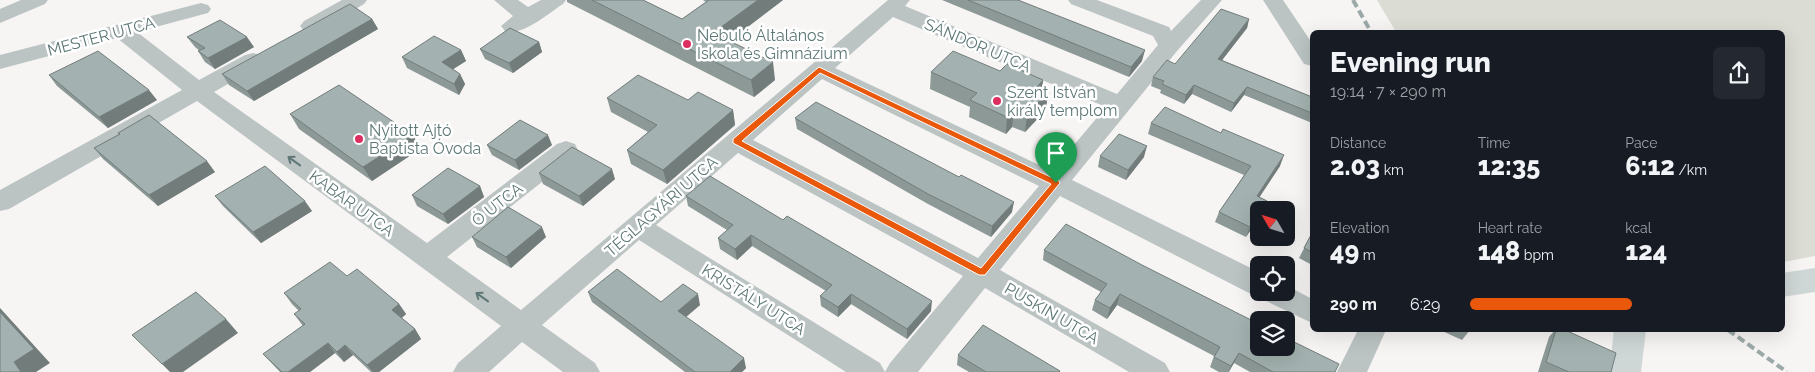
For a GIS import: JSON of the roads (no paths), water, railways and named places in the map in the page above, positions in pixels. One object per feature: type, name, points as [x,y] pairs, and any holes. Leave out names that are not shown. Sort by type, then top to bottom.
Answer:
[{"type":"main road","points":[[1785,285],[1815,280]]},
{"type":"main road","points":[[1624,372],[1630,332]]},
{"type":"street","points":[[0,17],[38,0]]},
{"type":"street","points":[[0,202],[198,92],[357,0]]},
{"type":"street","points":[[504,0],[520,22],[556,0]]},
{"type":"street","points":[[1078,0],[1161,32],[1169,46]]},
{"type":"street","points":[[900,372],[1169,46],[1212,0]]},
{"type":"street","points":[[1273,0],[1310,56]]},
{"type":"street","name":"TÉGLAGYÁRI UTCA","points":[[468,372],[896,4]]},
{"type":"street","name":"SÁNDOR UTCA","points":[[896,4],[1121,104]]},
{"type":"street","name":"MESTER UTCA","points":[[0,62],[201,9]]},
{"type":"street","name":"KABAR UTCA","points":[[122,31],[198,92],[585,372]]},
{"type":"street","points":[[819,70],[1056,183],[1250,280]]},
{"type":"street","name":"PUSKIN UTCA","points":[[736,141],[982,273],[1155,372]]},
{"type":"street","name":"Ó UTCA","points":[[427,258],[566,150]]},
{"type":"street","name":"KRISTÁLY UTCA","points":[[637,226],[870,372]]},
{"type":"street","points":[[1291,301],[1310,311]]},
{"type":"street","points":[[1352,372],[1363,333]]},
{"type":"railway","points":[[1353,0],[1370,30]]},
{"type":"railway","points":[[1731,332],[1787,372]]},
{"type":"place","name":"Nebuló Általános Iskola és Gimnázium","points":[[687,44]]},
{"type":"place","name":"Szent István király templom","points":[[997,101]]},
{"type":"place","name":"Nyitott Ajtó Baptista Óvoda","points":[[359,139]]}]
